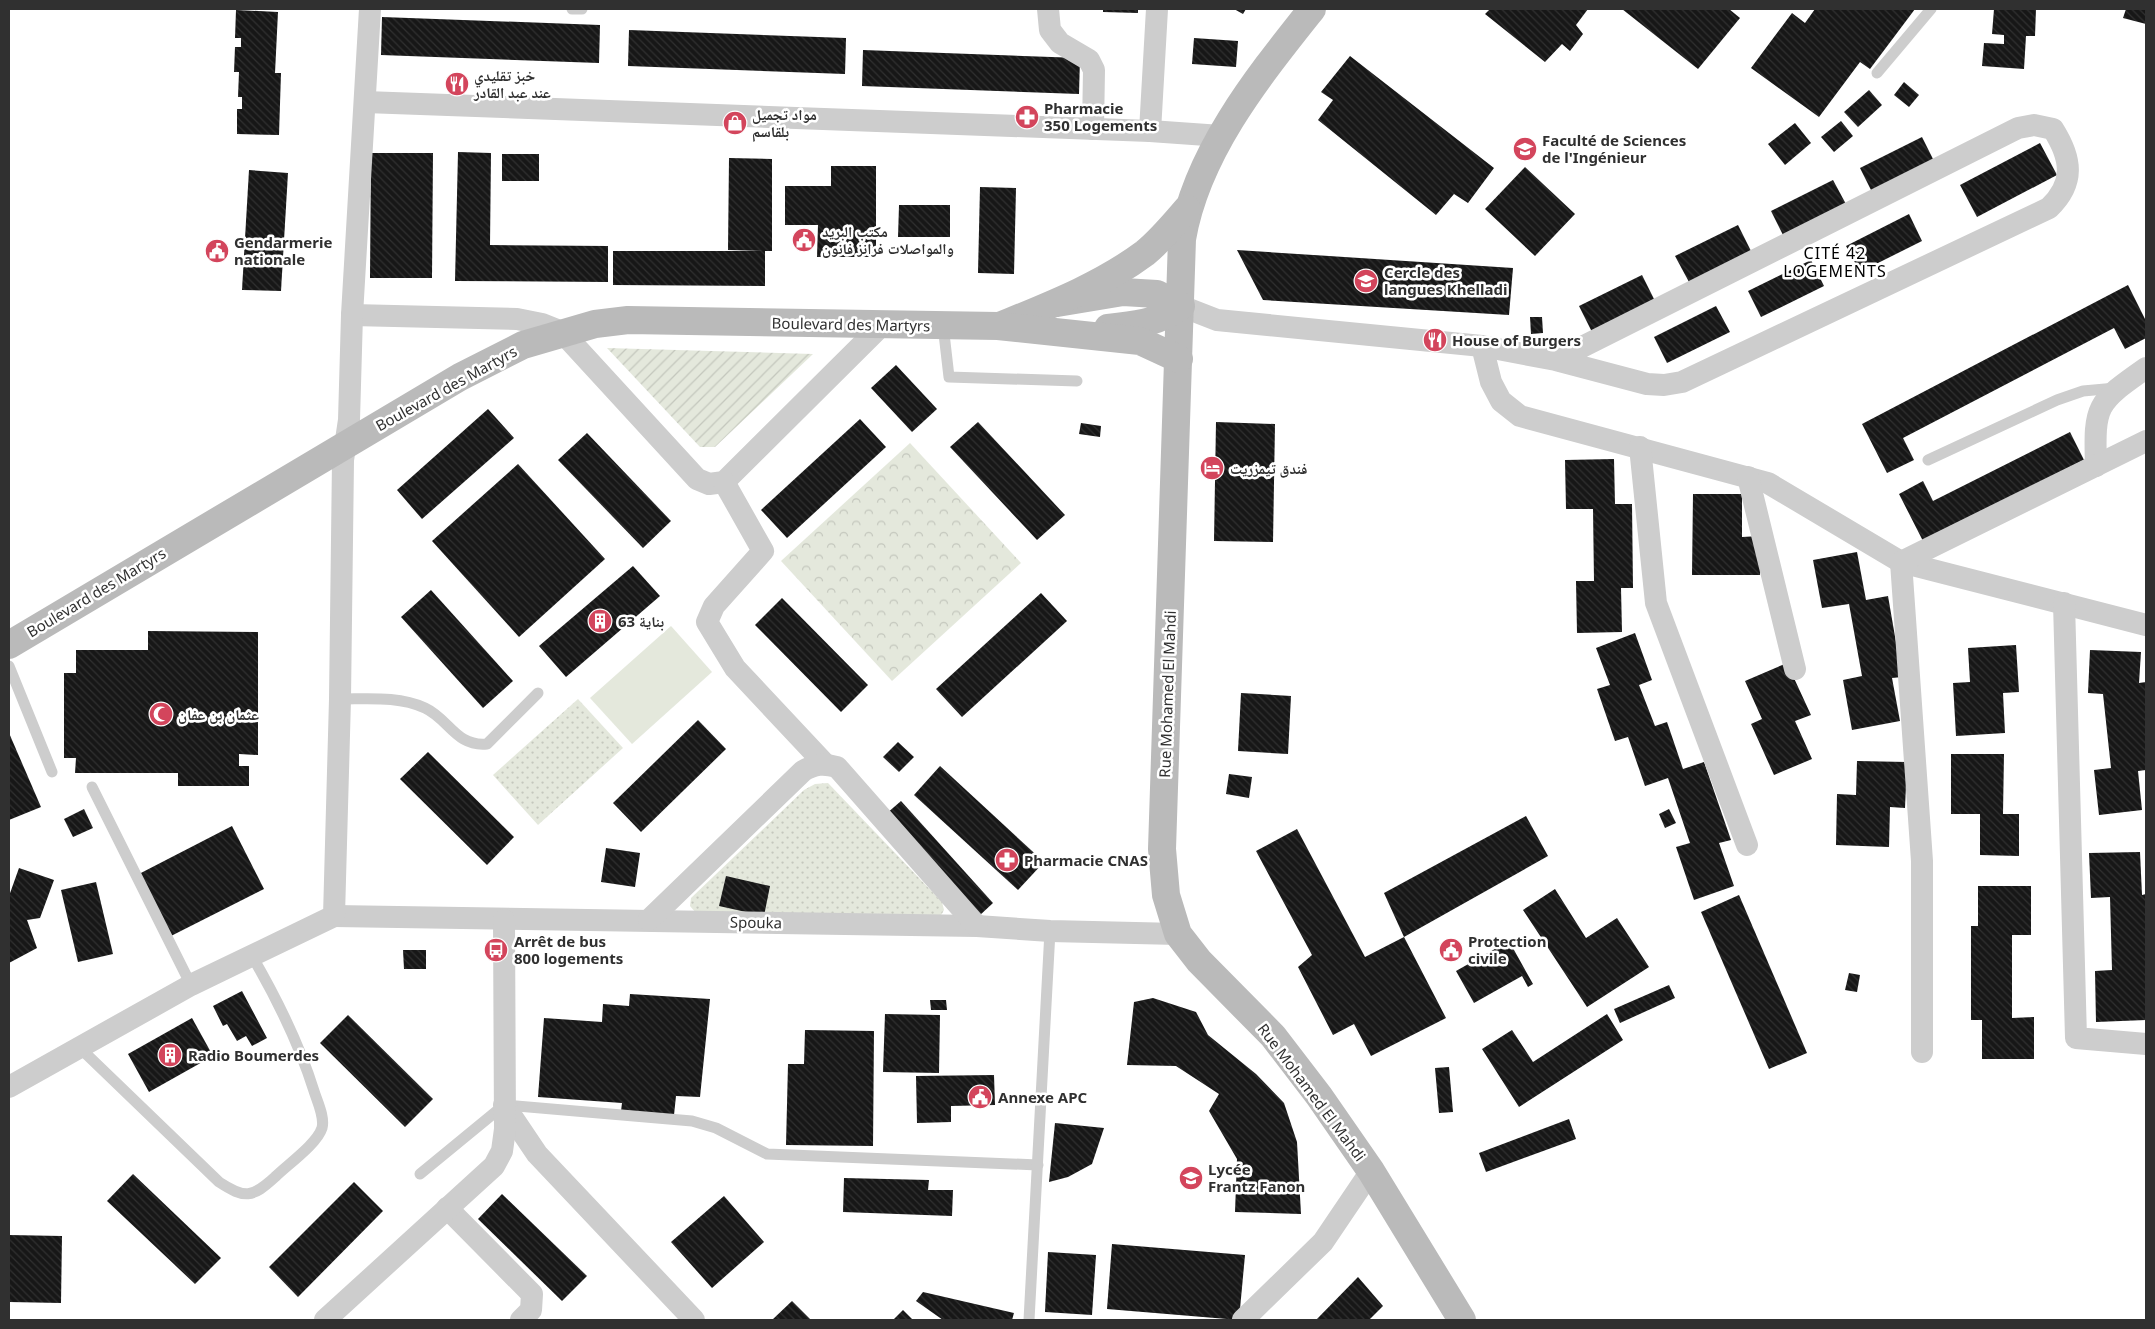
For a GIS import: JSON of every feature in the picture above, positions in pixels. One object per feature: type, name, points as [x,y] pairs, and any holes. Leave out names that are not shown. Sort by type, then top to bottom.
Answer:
[{"type":"street","points":[[9,1087],[191,986],[334,916],[340,699],[342,488],[349,420],[352,315],[370,9]]},
{"type":"street","points":[[1048,9],[1050,30],[1060,43],[1089,60],[1094,70],[1093,129]]},
{"type":"street","points":[[1150,131],[1157,9]]},
{"type":"street","name":"Rue Mohamed El Mahdi","points":[[1312,9],[1270,61],[1221,136],[1187,209],[1182,239],[1162,849],[1166,895],[1178,934],[1199,961],[1273,1036],[1371,1171],[1462,1320]]},
{"type":"street","points":[[365,102],[1150,131],[1221,136]]},
{"type":"street","points":[[1057,303],[1123,292],[1157,294],[1217,320],[1482,346],[1556,360],[1647,384],[1664,385],[1682,382],[2049,208],[2062,195],[2069,175],[2065,148],[2053,130],[2034,125],[2018,128],[1556,360]]},
{"type":"street","points":[[998,326],[1057,303],[1111,275],[1145,252],[1187,209]]},
{"type":"street","points":[[1067,333],[1140,324],[1164,318],[1181,306]]},
{"type":"street","points":[[352,315],[517,319],[542,324],[562,332],[697,479],[709,484],[724,482],[883,324]]},
{"type":"street","name":"Boulevard des Martyrs","points":[[9,645],[460,377],[523,345],[562,332],[595,324],[628,320],[998,326],[1067,333]]},
{"type":"street","points":[[1067,333],[1140,341],[1179,359]]},
{"type":"street","points":[[1482,346],[1494,388],[1501,401],[1520,416],[1768,483],[1901,562],[2146,625]]},
{"type":"street","points":[[2096,466],[2095,424],[2102,403],[2118,388],[2146,368]]},
{"type":"street","points":[[1901,562],[2146,441]]},
{"type":"street","points":[[1640,447],[1656,603],[1747,845]]},
{"type":"street","points":[[1748,477],[1795,669]]},
{"type":"street","points":[[724,482],[762,551],[714,606],[707,622],[735,668],[825,764]]},
{"type":"street","points":[[1901,562],[1922,861],[1922,1052]]},
{"type":"street","points":[[2064,603],[2076,1038],[2146,1044]]},
{"type":"street","points":[[649,920],[803,771],[814,765],[825,764],[838,767],[977,926]]},
{"type":"street","name":"Spouka","points":[[334,916],[977,926],[1050,931],[1178,934]]},
{"type":"street","points":[[325,1320],[494,1166],[502,1151],[505,1130],[504,920]]},
{"type":"street","points":[[504,1105],[537,1154],[694,1320]]},
{"type":"street","points":[[1243,1320],[1323,1242],[1371,1171]]},
{"type":"street","points":[[447,1208],[532,1294],[531,1310],[521,1320]]},
{"type":"lane","points":[[572,9],[582,9]]},
{"type":"lane","points":[[1877,73],[1931,9]]},
{"type":"lane","points":[[944,325],[949,377],[1077,381]]},
{"type":"lane","points":[[1928,460],[2057,400],[2083,391],[2118,388]]},
{"type":"lane","points":[[9,666],[52,772]]},
{"type":"lane","points":[[340,699],[400,700],[428,708],[466,741],[476,745],[487,744],[538,693]]},
{"type":"lane","points":[[92,787],[191,986]]},
{"type":"lane","points":[[1029,1320],[1050,931]]},
{"type":"lane","points":[[82,1048],[219,1182],[238,1194],[259,1192],[316,1139],[322,1127],[320,1109],[304,1059],[280,1004],[252,956]]},
{"type":"lane","points":[[420,1174],[504,1105],[692,1121],[716,1128],[767,1154],[1038,1165]]},
{"type":"green space","points":[[607,348],[813,354],[715,447],[700,447]]},
{"type":"green space","points":[[910,443],[1021,563],[892,681],[781,561]]},
{"type":"green space","points":[[671,626],[712,672],[632,744],[590,698]]},
{"type":"green space","points":[[578,699],[623,748],[538,825],[493,775]]},
{"type":"green space","points":[[828,783],[942,902],[944,910],[940,917],[696,913],[690,906],[691,898],[804,790],[815,784]]},
{"type":"building","points":[[1103,9],[1138,9],[1138,13],[1103,12]]},
{"type":"building","points":[[1234,9],[1246,9],[1243,14]]},
{"type":"building","points":[[1490,9],[1588,9],[1576,25],[1583,34],[1570,51],[1562,44],[1545,62],[1485,14]]},
{"type":"building","points":[[1622,9],[1729,9],[1740,18],[1698,69]]},
{"type":"building","points":[[1815,9],[1915,9],[1870,69],[1860,62],[1819,117],[1751,68],[1792,13],[1805,23]]},
{"type":"building","points":[[1994,9],[2036,9],[2035,36],[2026,36],[2024,69],[1982,66],[1984,43],[2004,44],[2004,35],[1992,34]]},
{"type":"building","points":[[2126,9],[2146,9],[2146,24],[2123,18]]},
{"type":"building","points":[[236,10],[278,12],[275,73],[281,73],[279,135],[237,134],[237,109],[242,109],[242,97],[238,97],[239,72],[234,72],[235,47],[241,47],[241,38],[235,38]]},
{"type":"building","points":[[382,17],[600,25],[599,63],[381,55]]},
{"type":"building","points":[[629,30],[846,38],[845,74],[628,66]]},
{"type":"building","points":[[1194,38],[1238,41],[1236,67],[1192,64]]},
{"type":"building","points":[[863,50],[1080,58],[1079,94],[862,86]]},
{"type":"building","points":[[1350,56],[1494,168],[1468,203],[1454,194],[1436,215],[1318,120],[1333,100],[1321,92]]},
{"type":"building","points":[[1904,82],[1919,95],[1909,107],[1894,95]]},
{"type":"building","points":[[1869,90],[1882,105],[1858,127],[1844,112]]},
{"type":"building","points":[[1841,121],[1853,136],[1834,152],[1821,137]]},
{"type":"building","points":[[1795,123],[1811,143],[1785,165],[1768,144]]},
{"type":"building","points":[[1922,137],[1935,163],[1873,194],[1860,168]]},
{"type":"building","points":[[2040,143],[2057,175],[1977,217],[1960,185]]},
{"type":"building","points":[[458,152],[491,153],[490,245],[608,246],[608,282],[455,281]]},
{"type":"building","points":[[371,153],[433,153],[432,278],[370,278]]},
{"type":"building","points":[[502,154],[539,154],[539,181],[502,181]]},
{"type":"building","points":[[729,158],[772,159],[772,251],[765,251],[765,286],[613,285],[613,251],[763,251],[728,250]]},
{"type":"building","points":[[831,166],[876,166],[876,257],[817,257],[818,225],[785,225],[785,186],[831,186]]},
{"type":"building","points":[[1525,167],[1575,214],[1535,256],[1485,209]]},
{"type":"building","points":[[249,170],[288,173],[281,291],[242,290]]},
{"type":"building","points":[[1833,180],[1847,206],[1784,237],[1771,211]]},
{"type":"building","points":[[980,187],[1016,188],[1014,274],[978,273]]},
{"type":"building","points":[[899,205],[950,205],[950,237],[898,237]]},
{"type":"building","points":[[1909,214],[1922,241],[1860,272],[1846,246]]},
{"type":"building","points":[[1738,225],[1751,251],[1689,282],[1675,256]]},
{"type":"building","points":[[1237,250],[1513,268],[1509,315],[1263,300]]},
{"type":"building","points":[[1811,260],[1824,286],[1761,317],[1748,291]]},
{"type":"building","points":[[1642,275],[1655,301],[1592,332],[1579,306]]},
{"type":"building","points":[[2128,285],[2146,321],[2146,338],[2125,349],[2114,328],[1903,438],[1914,460],[1887,473],[1862,424]]},
{"type":"building","points":[[1716,306],[1730,332],[1667,363],[1654,337]]},
{"type":"building","points":[[1530,317],[1542,317],[1543,333],[1531,334]]},
{"type":"building","points":[[896,365],[937,409],[912,432],[871,388]]},
{"type":"building","points":[[488,409],[514,438],[422,519],[397,490]]},
{"type":"building","points":[[860,419],[886,447],[787,538],[761,510]]},
{"type":"building","points":[[978,422],[1065,515],[1037,540],[950,447]]},
{"type":"building","points":[[1216,422],[1275,424],[1273,542],[1214,541]]},
{"type":"building","points":[[1081,423],[1101,426],[1100,437],[1079,434]]},
{"type":"building","points":[[2070,432],[2084,460],[1923,541],[1899,494],[1923,481],[1933,501]]},
{"type":"building","points":[[587,433],[671,521],[643,548],[558,460]]},
{"type":"building","points":[[1614,459],[1615,504],[1632,504],[1633,588],[1621,588],[1622,632],[1577,633],[1576,581],[1594,581],[1593,509],[1566,509],[1565,460]]},
{"type":"building","points":[[518,464],[605,559],[519,637],[432,541]]},
{"type":"building","points":[[1693,494],[1742,494],[1742,537],[1760,536],[1760,575],[1692,575]]},
{"type":"building","points":[[1857,552],[1866,600],[1888,596],[1902,677],[1892,678],[1900,721],[1852,730],[1843,680],[1862,676],[1849,604],[1822,608],[1813,560]]},
{"type":"building","name":"بناية 63","points":[[633,566],[660,596],[566,677],[539,646]]},
{"type":"building","points":[[431,590],[513,681],[483,708],[401,617]]},
{"type":"building","points":[[1041,593],[1067,621],[962,717],[936,689]]},
{"type":"building","points":[[782,598],[868,685],[841,712],[755,625]]},
{"type":"building","name":"عثمان بن عفان","points":[[148,631],[258,632],[258,755],[239,754],[239,766],[249,766],[249,786],[178,786],[178,773],[75,773],[76,758],[64,758],[64,673],[76,673],[76,650],[148,650]]},
{"type":"building","points":[[1635,633],[1652,680],[1639,685],[1655,726],[1667,722],[1683,769],[1704,762],[1731,840],[1719,843],[1734,886],[1694,900],[1676,847],[1690,843],[1668,778],[1645,786],[1628,737],[1615,741],[1597,689],[1610,685],[1596,648]]},
{"type":"building","points":[[2016,645],[2019,692],[2003,693],[2005,733],[1956,736],[1953,683],[1970,682],[1968,648]]},
{"type":"building","points":[[2090,650],[2141,652],[2139,683],[2146,682],[2146,770],[2138,771],[2142,810],[2099,815],[2094,770],[2111,768],[2103,694],[2088,693]]},
{"type":"building","points":[[1787,663],[1811,715],[1795,721],[1812,759],[1774,775],[1751,724],[1762,719],[1745,681]]},
{"type":"building","points":[[1241,693],[1291,696],[1288,754],[1238,751]]},
{"type":"building","points":[[698,720],[726,749],[641,832],[613,803]]},
{"type":"building","points":[[9,733],[41,807],[9,820]]},
{"type":"building","points":[[898,742],[914,757],[899,772],[883,757]]},
{"type":"building","points":[[428,752],[514,837],[487,865],[400,779]]},
{"type":"building","points":[[1951,754],[2004,754],[2003,814],[2019,814],[2019,856],[1980,855],[1980,814],[1951,814]]},
{"type":"building","points":[[1857,761],[1907,762],[1905,808],[1890,807],[1889,847],[1836,845],[1837,794],[1856,795]]},
{"type":"building","points":[[940,766],[1044,862],[1018,890],[914,795]]},
{"type":"building","points":[[1229,774],[1252,777],[1249,798],[1226,794]]},
{"type":"building","points":[[901,801],[993,903],[979,916],[886,814]]},
{"type":"building","points":[[84,809],[93,828],[73,837],[64,819]]},
{"type":"building","points":[[1669,809],[1676,823],[1665,828],[1659,814]]},
{"type":"building","points":[[1526,816],[1548,856],[1404,937],[1384,893]]},
{"type":"building","points":[[232,826],[264,889],[169,937],[137,875]]},
{"type":"building","points":[[1297,829],[1365,957],[1404,937],[1446,1018],[1371,1056],[1354,1024],[1333,1035],[1298,967],[1312,955],[1256,851]]},
{"type":"building","points":[[606,848],[640,853],[635,887],[601,882]]},
{"type":"building","points":[[2140,852],[2142,895],[2146,894],[2146,1020],[2096,1022],[2095,971],[2112,970],[2110,897],[2091,898],[2089,853]]},
{"type":"building","points":[[19,868],[54,880],[40,918],[27,920],[37,948],[9,963],[9,896]]},
{"type":"building","points":[[726,876],[770,886],[764,916],[719,906]]},
{"type":"building","points":[[96,882],[113,954],[78,962],[61,890]]},
{"type":"building","points":[[1978,886],[2031,886],[2031,935],[2012,935],[2012,1018],[2034,1017],[2034,1059],[1982,1059],[1982,1020],[1971,1020],[1971,926],[1978,926]]},
{"type":"building","points":[[1555,889],[1586,938],[1617,918],[1649,967],[1587,1007],[1523,910]]},
{"type":"building","points":[[1739,895],[1807,1053],[1769,1069],[1701,912]]},
{"type":"building","points":[[1509,941],[1533,984],[1528,987],[1522,976],[1474,1003],[1456,971]]},
{"type":"building","points":[[403,950],[426,950],[426,969],[404,969]]},
{"type":"building","points":[[1849,973],[1860,975],[1857,992],[1845,990]]},
{"type":"building","points":[[1669,985],[1675,998],[1620,1023],[1614,1009]]},
{"type":"building","points":[[242,991],[267,1038],[252,1046],[246,1036],[237,1041],[227,1024],[223,1026],[213,1006]]},
{"type":"building","points":[[630,994],[710,999],[700,1097],[676,1096],[674,1115],[621,1111],[622,1103],[538,1097],[544,1018],[602,1022],[603,1004],[629,1006]]},
{"type":"building","points":[[1153,998],[1196,1012],[1208,1035],[1256,1074],[1284,1103],[1297,1142],[1301,1214],[1235,1212],[1237,1159],[1209,1111],[1219,1094],[1176,1066],[1127,1065],[1134,1002]]},
{"type":"building","points":[[930,1000],[946,1000],[947,1010],[931,1010]]},
{"type":"building","points":[[885,1014],[940,1015],[939,1073],[883,1072]]},
{"type":"building","points":[[1607,1014],[1623,1040],[1519,1107],[1482,1049],[1512,1030],[1533,1062]]},
{"type":"building","points":[[348,1015],[433,1099],[405,1127],[320,1043]]},
{"type":"building","name":"Radio Boumerdes","points":[[192,1018],[213,1056],[149,1092],[128,1054]]},
{"type":"building","points":[[805,1030],[874,1031],[873,1146],[786,1145],[788,1064],[804,1064]]},
{"type":"building","points":[[1449,1067],[1453,1112],[1439,1113],[1435,1068]]},
{"type":"building","points":[[994,1075],[995,1105],[951,1106],[951,1122],[917,1123],[916,1076]]},
{"type":"building","points":[[1569,1119],[1576,1139],[1486,1172],[1479,1153]]},
{"type":"building","points":[[1055,1123],[1104,1128],[1092,1164],[1068,1177],[1049,1182]]},
{"type":"building","points":[[133,1174],[221,1258],[195,1284],[107,1201]]},
{"type":"building","points":[[844,1178],[929,1180],[928,1190],[953,1190],[952,1216],[843,1212]]},
{"type":"building","points":[[354,1182],[383,1211],[298,1297],[269,1267]]},
{"type":"building","points":[[502,1194],[587,1276],[562,1301],[478,1219]]},
{"type":"building","points":[[724,1196],[764,1242],[712,1288],[671,1242]]},
{"type":"building","points":[[9,1235],[62,1236],[61,1303],[9,1302]]},
{"type":"building","points":[[1112,1244],[1245,1255],[1239,1320],[1107,1309]]},
{"type":"building","points":[[1048,1252],[1096,1255],[1092,1315],[1045,1312]]},
{"type":"building","points":[[1358,1277],[1383,1306],[1369,1320],[1316,1320]]},
{"type":"building","points":[[923,1292],[1014,1313],[1012,1320],[943,1320],[916,1301]]},
{"type":"building","points":[[792,1301],[810,1319],[772,1320]]},
{"type":"building","points":[[903,1310],[913,1320],[893,1320]]},
{"type":"place","name":"خبز تقليدي عند عبد القادر","points":[[457,84]]},
{"type":"place","name":"Pharmacie 350 Logements","points":[[1027,117]]},
{"type":"place","name":"مواد تجميل بلقاسم","points":[[735,123]]},
{"type":"place","name":"Faculté de Sciences de l'Ingénieur","points":[[1525,149]]},
{"type":"place","name":"مكتب البريد والمواصلات فرانز فانون","points":[[804,240]]},
{"type":"place","name":"Gendarmerie nationale","points":[[217,251]]},
{"type":"place","name":"Cercle des langues Khelladi","points":[[1366,281]]},
{"type":"place","name":"House of Burgers","points":[[1435,340]]},
{"type":"place","name":"فندق تيمزريت","points":[[1212,468]]},
{"type":"place","name":"بناية 63","points":[[600,621]]},
{"type":"place","name":"عثمان بن عفان","points":[[161,714]]},
{"type":"place","name":"Pharmacie CNAS","points":[[1007,860]]},
{"type":"place","name":"Arrêt de bus 800 logements","points":[[496,950]]},
{"type":"place","name":"Protection civile","points":[[1451,950]]},
{"type":"place","name":"Radio Boumerdes","points":[[170,1055]]},
{"type":"place","name":"Annexe APC","points":[[980,1097]]},
{"type":"place","name":"Lycée Frantz Fanon","points":[[1191,1178]]},
{"type":"district","name":"CITÉ 42 LOGEMENTS","points":[[1835,262]]}]
